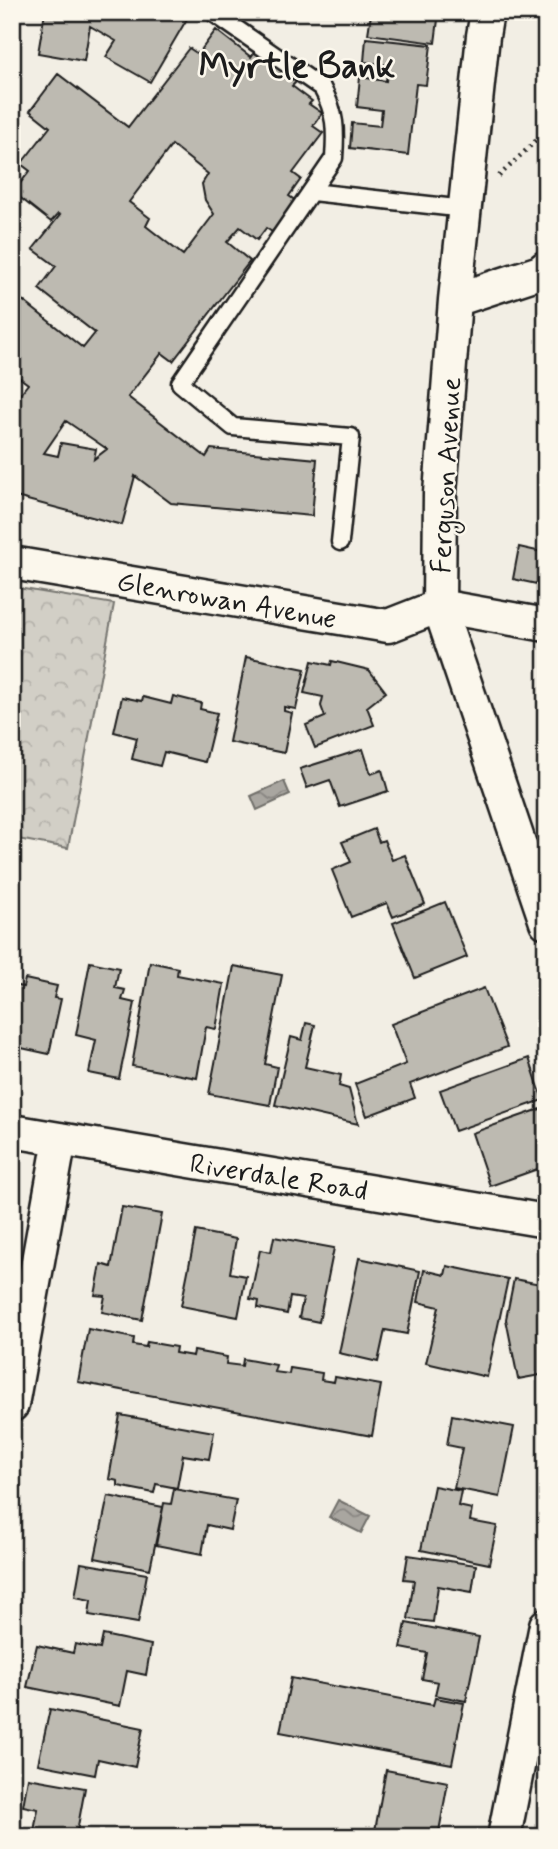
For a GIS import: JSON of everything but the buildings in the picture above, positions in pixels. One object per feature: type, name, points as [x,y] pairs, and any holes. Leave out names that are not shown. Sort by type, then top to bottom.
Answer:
[{"type":"street","name":"Ferguson Avenue","points":[[487,12],[455,300],[440,493],[439,606],[546,922]]},
{"type":"street","points":[[455,300],[540,272],[546,267]]},
{"type":"street","name":"Glenrowan Avenue","points":[[12,563],[388,626],[439,606]]},
{"type":"street","points":[[439,606],[546,625]]},
{"type":"street","name":"Riverdale Road","points":[[12,1131],[546,1220]]},
{"type":"street","points":[[12,1405],[60,1139]]},
{"type":"street","points":[[504,1837],[546,1625]]},
{"type":"lane","points":[[215,14],[322,88],[332,106],[336,130],[334,158],[180,383],[233,427],[351,437],[340,542]]},
{"type":"lane","points":[[312,192],[465,209]]},
{"type":"path","points":[[465,209],[546,131]]},
{"type":"green space","points":[[12,587],[114,604],[68,848],[12,838]]},
{"type":"water","points":[[284,781],[290,795],[257,810],[251,796]]},
{"type":"water","points":[[338,1500],[370,1516],[361,1533],[329,1517]]},
{"type":"district","name":"Myrtle Bank","points":[[297,65]]}]
